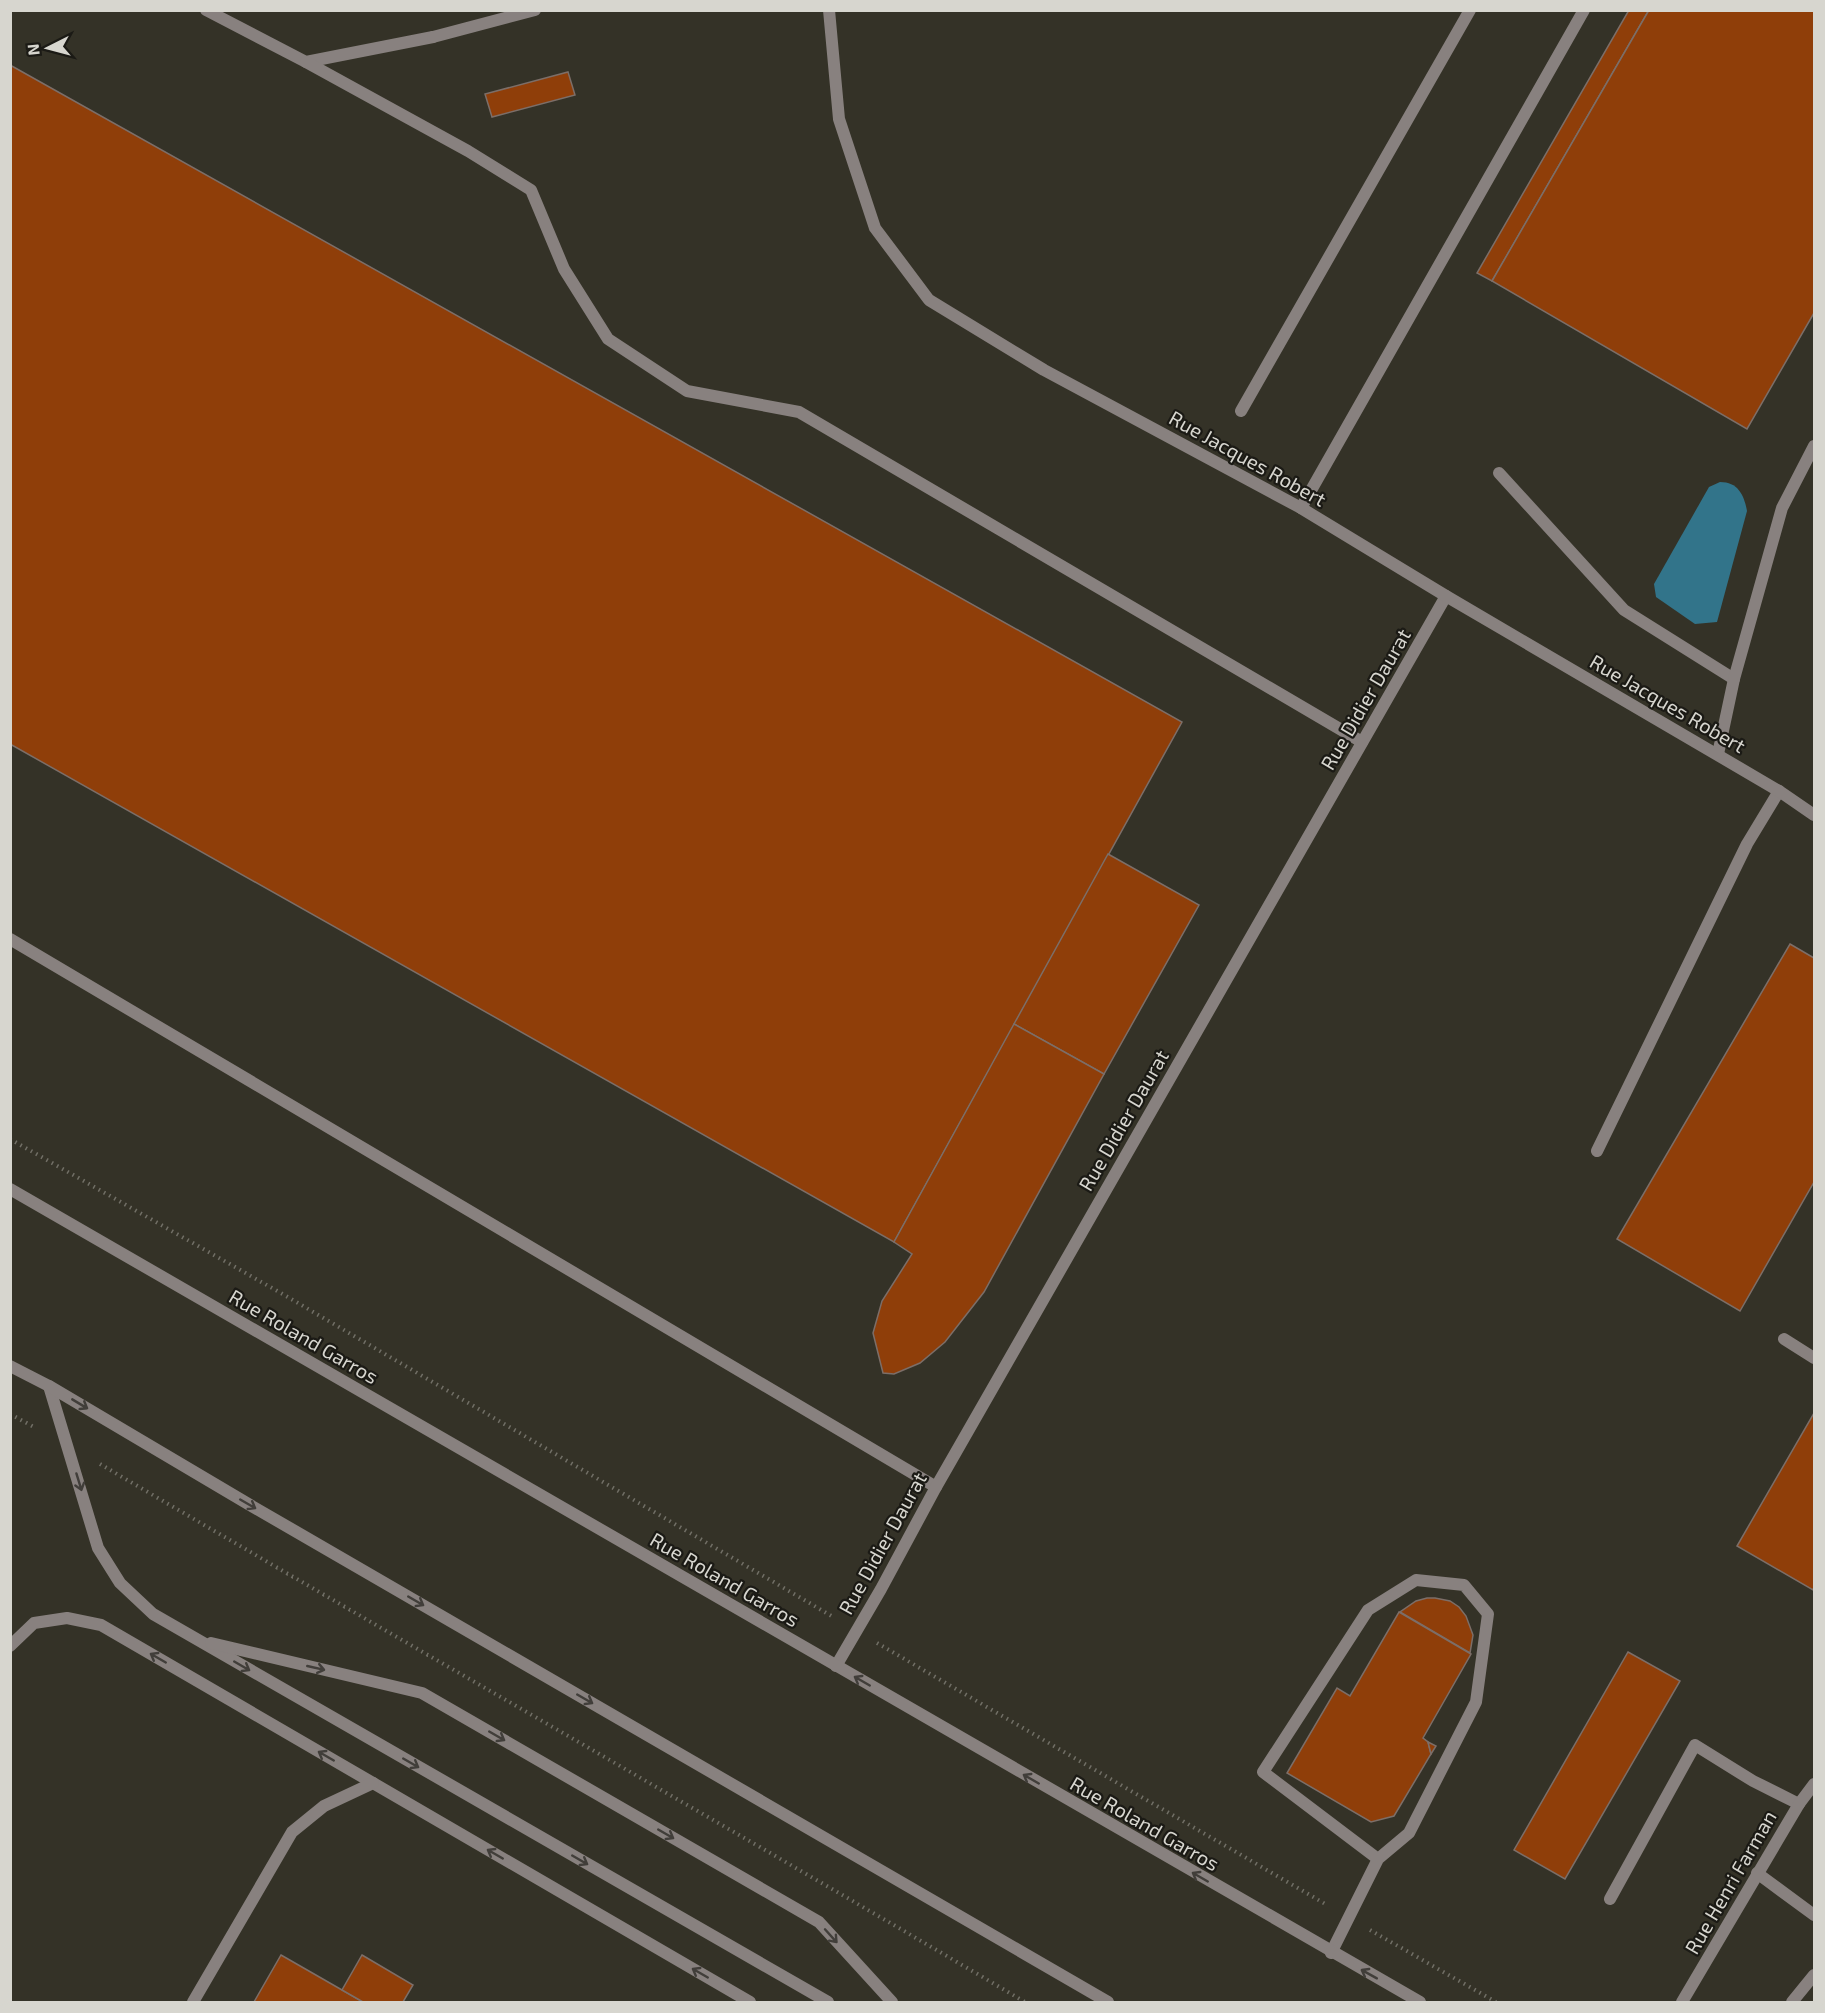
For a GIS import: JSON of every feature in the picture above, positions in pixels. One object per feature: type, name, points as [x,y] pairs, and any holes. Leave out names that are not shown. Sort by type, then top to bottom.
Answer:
[{"type":"street","points":[[206,10],[306,62],[468,152],[531,190],[564,268],[608,339],[687,392],[799,412],[1362,742]]},
{"type":"street","points":[[306,62],[433,37],[535,10]]},
{"type":"street","name":"Rue Jacques Robert","points":[[829,10],[839,119],[875,228],[929,300],[1044,370],[1301,508],[1446,596],[1718,754],[1815,815]]},
{"type":"street","points":[[1241,411],[1470,10]]},
{"type":"street","points":[[1301,508],[1584,10]]},
{"type":"street","points":[[1718,754],[1734,679],[1782,508],[1815,446]]},
{"type":"street","points":[[1499,473],[1624,610],[1734,679]]},
{"type":"street","name":"Rue Didier Daurat","points":[[836,1665],[1446,596]]},
{"type":"street","points":[[1597,1151],[1747,844],[1779,791]]},
{"type":"street","points":[[10,939],[936,1487]]},
{"type":"street","name":"Rue Roland Garros","points":[[10,1189],[1331,1953],[1420,2002]]},
{"type":"street","points":[[1784,1340],[1815,1358]]},
{"type":"street","points":[[10,1366],[49,1386],[1108,2002]]},
{"type":"street","points":[[49,1386],[98,1548],[120,1583],[153,1614],[828,2002]]},
{"type":"street","points":[[1331,1953],[1378,1859],[1409,1833],[1476,1702],[1488,1614],[1464,1585],[1416,1580],[1368,1610],[1263,1772],[1378,1859]]},
{"type":"street","points":[[10,1646],[34,1623],[67,1618],[101,1625],[750,2002]]},
{"type":"street","points":[[198,1640],[422,1693],[819,1922],[892,2002]]},
{"type":"street","points":[[1610,1899],[1695,1746],[1753,1781],[1798,1804]]},
{"type":"street","points":[[193,2002],[292,1832],[324,1806],[373,1783]]},
{"type":"street","name":"Rue Henri Farman","points":[[1682,2002],[1798,1804],[1815,1784]]},
{"type":"street","points":[[1757,1873],[1815,1915]]},
{"type":"street","points":[[1792,2002],[1815,1975]]},
{"type":"path","points":[[10,1139],[286,1296],[1496,2002]]},
{"type":"path","points":[[10,1414],[68,1445],[304,1584],[738,1833],[1025,2002]]},
{"type":"water","points":[[1720,482],[1731,484],[1739,490],[1747,511],[1717,622],[1695,624],[1656,597],[1654,584],[1709,487]]},
{"type":"building","points":[[1629,10],[1649,10],[1492,281],[1477,273]]},
{"type":"building","points":[[1649,10],[1814,10],[1814,313],[1747,429],[1492,281]]},
{"type":"building","points":[[10,65],[1182,722],[894,1242],[10,744]]},
{"type":"building","points":[[568,72],[575,95],[492,117],[485,94]]},
{"type":"building","points":[[1108,854],[1199,905],[1104,1074],[1014,1024]]},
{"type":"building","points":[[1790,944],[1814,958],[1814,1182],[1740,1311],[1617,1239]]},
{"type":"building","points":[[1014,1024],[1104,1074],[984,1292],[945,1342],[920,1363],[894,1374],[883,1373],[873,1333],[882,1301],[912,1254],[894,1242]]},
{"type":"building","points":[[1814,1413],[1814,1587],[1813,1590],[1737,1546]]},
{"type":"building","points":[[1427,1598],[1450,1601],[1459,1607],[1466,1616],[1473,1635],[1470,1653],[1400,1612],[1416,1601]]},
{"type":"building","points":[[1399,1612],[1471,1654],[1423,1738],[1428,1742],[1431,1754],[1394,1816],[1371,1822],[1287,1773],[1337,1688],[1350,1696]]},
{"type":"building","points":[[1628,1652],[1680,1681],[1565,1879],[1514,1850]]},
{"type":"building","points":[[1428,1742],[1436,1746],[1431,1754]]},
{"type":"building","points":[[281,1955],[342,1990],[363,2002],[254,2002]]},
{"type":"building","points":[[362,1955],[413,1985],[403,2002],[363,2002],[342,1990]]}]
